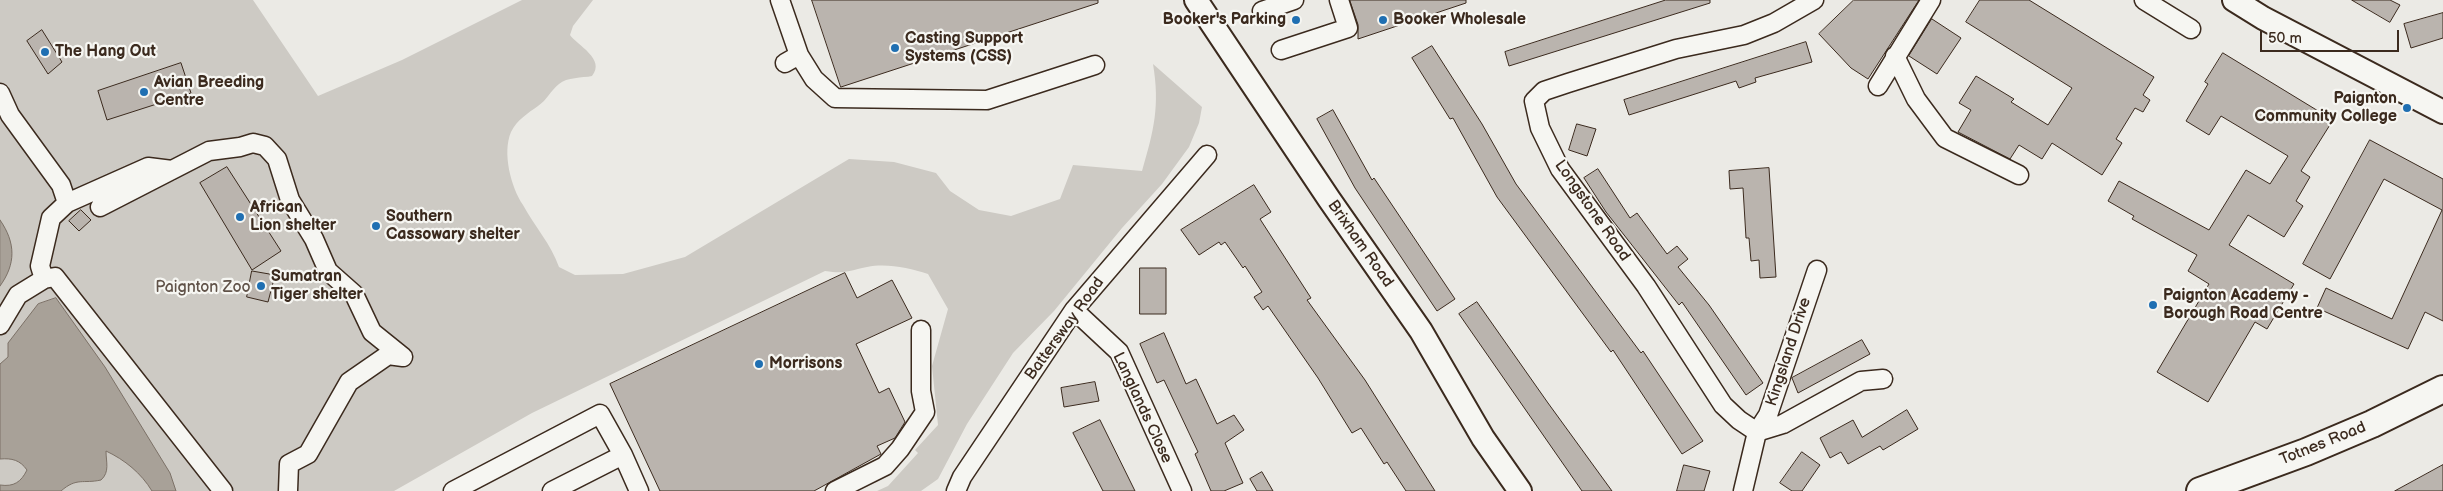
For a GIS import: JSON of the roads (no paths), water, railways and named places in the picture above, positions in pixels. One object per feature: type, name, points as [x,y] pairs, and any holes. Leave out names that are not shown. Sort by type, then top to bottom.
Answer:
[{"type":"highway","name":"Totnes Road","points":[[2200,491],[2306,452],[2372,424],[2443,389]]},
{"type":"main road","name":"Brixham Road","points":[[1196,0],[1329,199],[1421,331],[1483,438],[1520,491]]},
{"type":"main road","points":[[2234,0],[2263,18],[2443,112]]},
{"type":"street","points":[[780,0],[792,59],[835,98],[987,100],[1095,65]]},
{"type":"street","points":[[1262,11],[1294,0]]},
{"type":"street","points":[[1281,50],[1348,28],[1339,0]]},
{"type":"street","name":"Longstone Road","points":[[1757,432],[1739,420],[1723,405],[1646,286],[1560,169],[1540,128],[1534,101],[1544,91],[1568,82],[1676,49],[1744,35],[1774,23],[1814,0]]},
{"type":"street","points":[[1878,86],[1931,0]]},
{"type":"street","points":[[2144,0],[2191,29]]},
{"type":"street","points":[[1895,56],[1916,99],[1945,138],[2020,175]]},
{"type":"street","points":[[0,93],[10,115],[61,185],[67,203]]},
{"type":"street","points":[[100,207],[209,151],[240,148],[253,144],[265,146],[277,159],[290,200],[314,239],[328,271],[354,294],[372,332],[403,357],[388,355],[349,382],[308,454],[289,464],[288,491]]},
{"type":"street","name":"Battersway Road","points":[[956,491],[962,477],[1074,310],[1207,155]]},
{"type":"street","points":[[44,279],[40,266],[51,218],[67,203],[148,167],[172,170]]},
{"type":"street","name":"Kingsland Drive","points":[[1757,432],[1768,415],[1816,270]]},
{"type":"street","points":[[0,325],[18,295],[44,279],[55,277],[223,491]]},
{"type":"street","name":"Langlands Close","points":[[1074,310],[1118,352],[1182,491]]},
{"type":"street","points":[[834,491],[885,466],[900,449],[925,412],[921,391],[921,330]]},
{"type":"street","points":[[1743,491],[1757,432],[1783,424],[1861,381],[1883,379]]},
{"type":"street","points":[[453,491],[600,414],[623,455],[639,491]]},
{"type":"street","points":[[552,491],[623,455]]},
{"type":"place","name":"Booker's Parking","points":[[1296,20]]},
{"type":"place","name":"Booker Wholesale","points":[[1383,20]]},
{"type":"place","name":"Casting Support Systems (CSS)","points":[[895,48]]},
{"type":"place","name":"The Hang Out","points":[[45,52]]},
{"type":"place","name":"Avian Breeding Centre","points":[[144,92]]},
{"type":"place","name":"Paignton Community College","points":[[2407,108]]},
{"type":"place","name":"African Lion shelter","points":[[240,217]]},
{"type":"place","name":"Southern Cassowary shelter","points":[[376,226]]},
{"type":"place","name":"Sumatran Tiger shelter","points":[[261,286]]},
{"type":"place","name":"Paignton Academy - Borough Road Centre","points":[[2153,305]]},
{"type":"place","name":"Morrisons","points":[[759,364]]},
{"type":"park label","name":"Paignton Zoo","points":[[203,288]]}]
